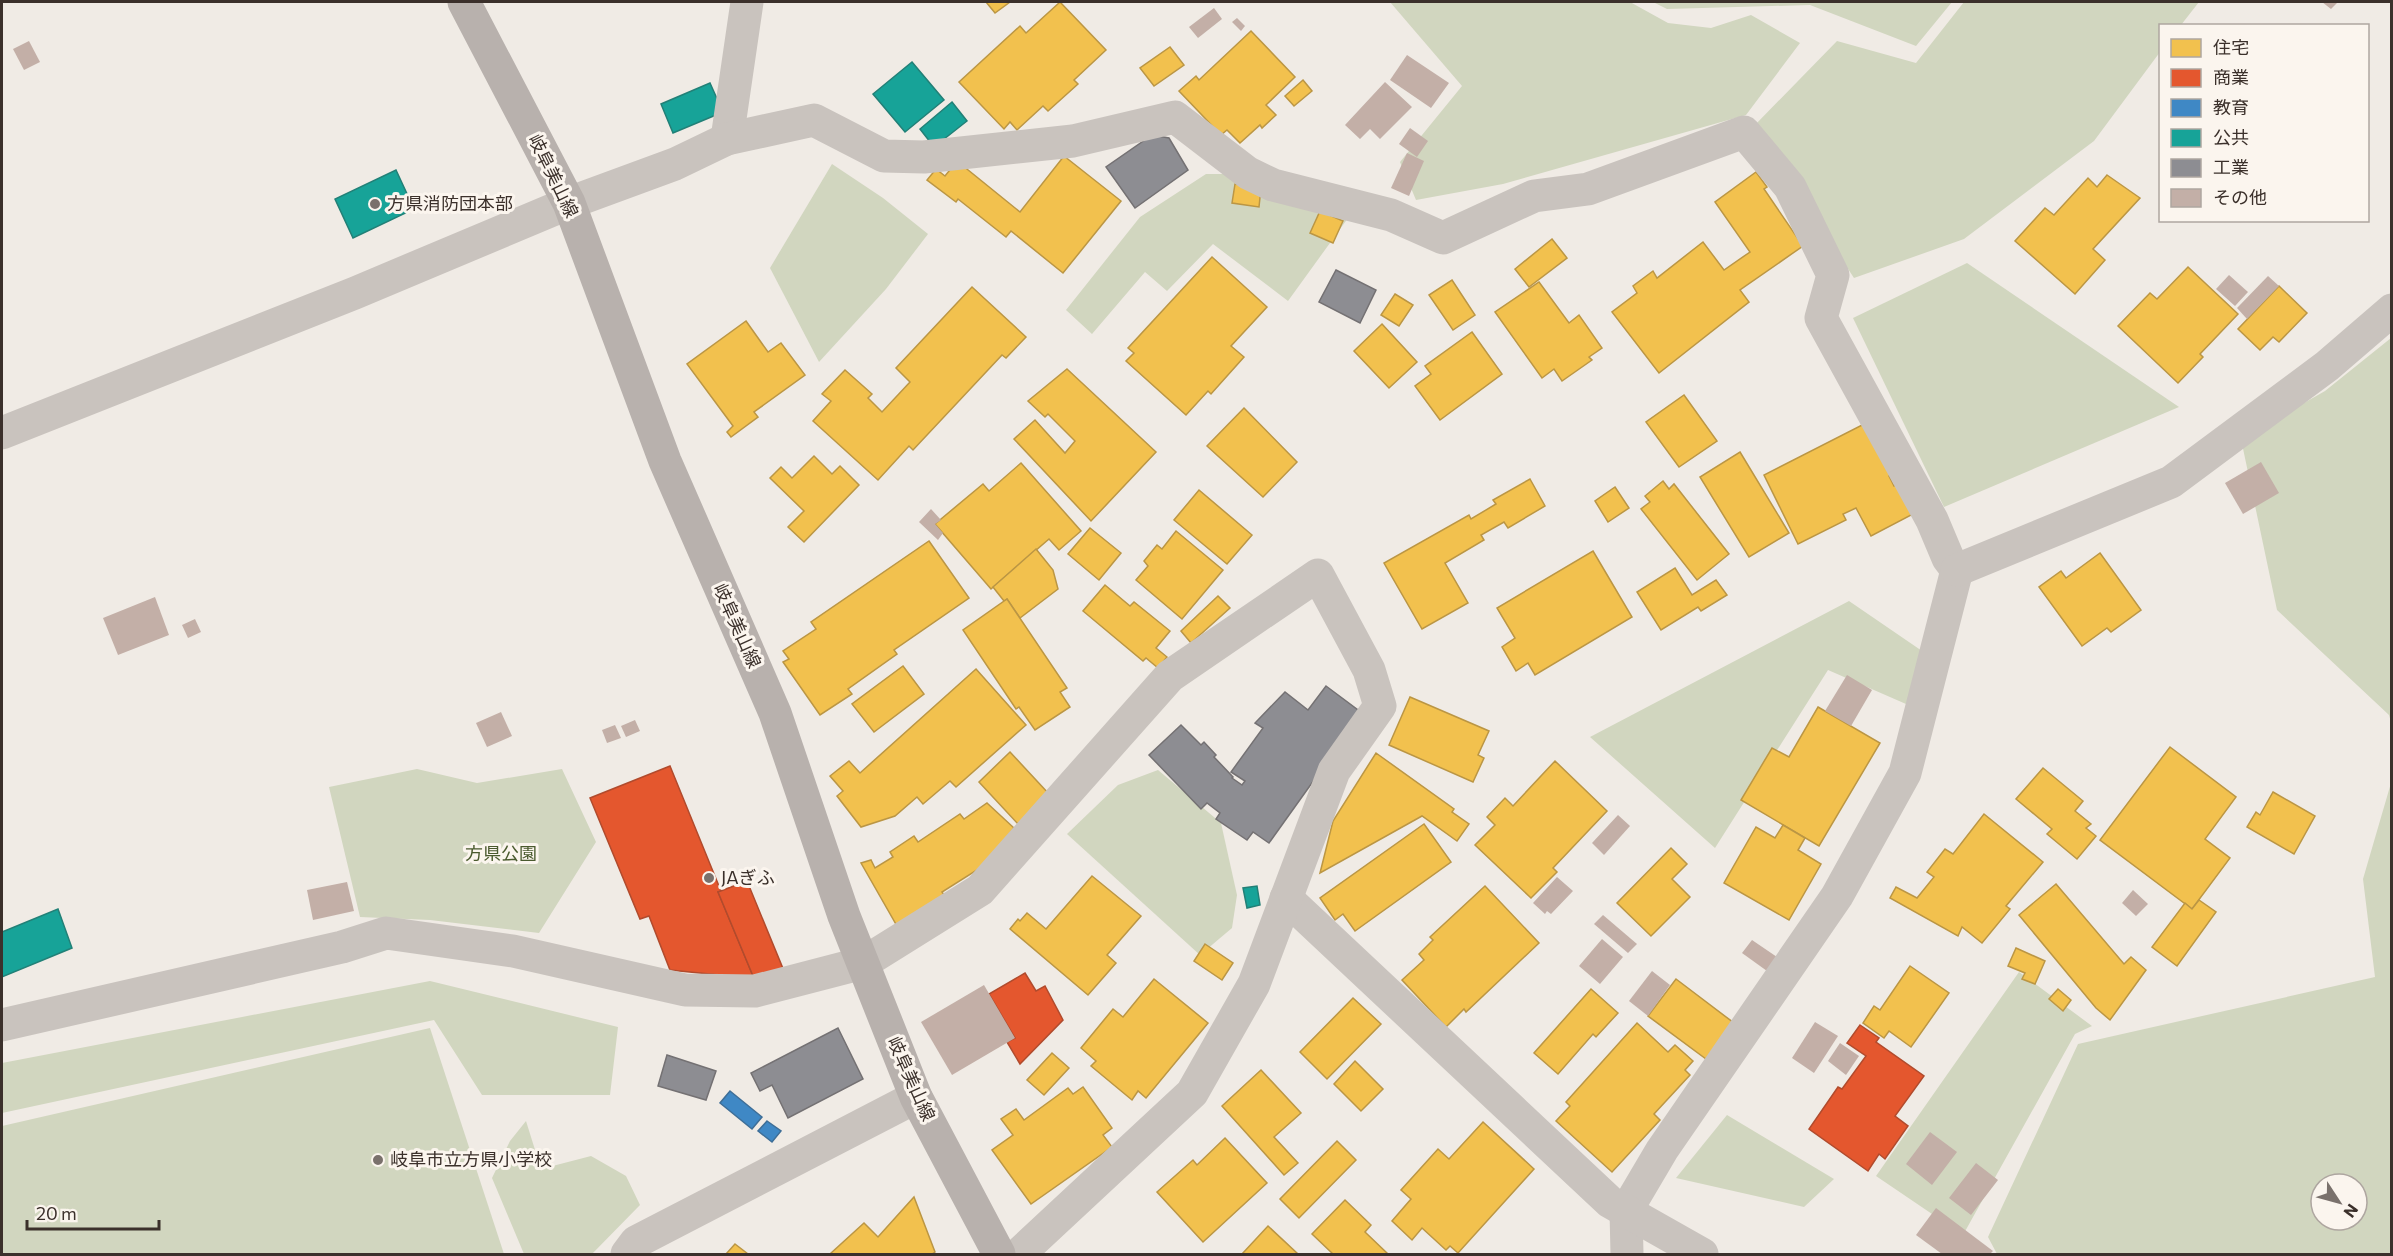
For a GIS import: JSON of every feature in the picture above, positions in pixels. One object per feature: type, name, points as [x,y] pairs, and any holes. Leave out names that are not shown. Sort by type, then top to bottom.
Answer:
[{"type":"main road","name":"岐阜美山線","points":[[464,2],[569,203],[666,461],[775,713],[844,916],[916,1097],[999,1254]]},
{"type":"street","points":[[727,139],[747,2]]},
{"type":"street","points":[[2,433],[344,297],[569,203],[675,164],[727,139],[814,120],[884,156],[924,157],[1073,141],[1175,117],[1248,173],[1273,185],[1391,215],[1443,238],[1534,196],[1588,189],[1744,132],[1790,187],[1833,275],[1821,318],[1932,520],[1948,558],[1957,570]]},
{"type":"street","points":[[1957,570],[2171,482],[2326,366],[2391,310]]},
{"type":"street","points":[[1627,1254],[1626,1211],[1662,1150],[1837,897],[1905,773],[1957,570]]},
{"type":"street","points":[[2,1025],[342,947],[386,933],[513,951],[685,990],[755,991],[863,963],[980,890],[1170,676],[1318,575],[1369,670],[1380,706],[1334,771],[1254,984],[1192,1093],[1019,1254]]},
{"type":"street","points":[[1286,898],[1610,1202],[1702,1254]]},
{"type":"street","points":[[627,1254],[636,1242],[916,1097]]},
{"type":"green space","points":[[1390,2],[1630,2],[1668,23],[1711,28],[1751,15],[1800,43],[1746,115],[1503,184],[1416,200],[1400,162],[1462,86]]},
{"type":"green space","points":[[1653,2],[1952,2],[1916,46],[1810,5],[1667,9]]},
{"type":"green space","points":[[1964,2],[2199,2],[2182,24],[2159,24],[2159,53],[2094,141],[1964,239],[1854,278],[1754,126],[1837,41],[1916,63]]},
{"type":"green space","points":[[832,164],[883,198],[928,234],[886,289],[819,362],[770,268]]},
{"type":"green space","points":[[1206,174],[1261,174],[1356,207],[1288,301],[1213,244],[1167,291],[1145,272],[1092,334],[1066,310],[1140,217]]},
{"type":"green space","points":[[1967,263],[2179,407],[1944,507],[1853,318]]},
{"type":"green space","points":[[2391,338],[2391,722],[2389,715],[2277,610],[2241,439],[2325,391]]},
{"type":"green space","points":[[1849,601],[1925,653],[1906,704],[1828,670],[1715,848],[1590,737]]},
{"type":"green space","name":"方県公園","points":[[417,769],[477,783],[562,769],[596,842],[539,933],[430,920],[360,917],[329,787]]},
{"type":"green space","points":[[1158,770],[1221,823],[1237,895],[1232,928],[1200,955],[1067,834],[1118,785]]},
{"type":"green space","points":[[2391,783],[2391,1254],[1997,1254],[1988,1237],[2078,1044],[2375,977],[2363,879]]},
{"type":"green space","points":[[2019,972],[2092,1026],[2075,1034],[1963,1235],[1876,1176]]},
{"type":"green space","points":[[430,981],[618,1027],[610,1095],[482,1095],[434,1020],[2,1113],[2,1063]]},
{"type":"green space","points":[[430,1028],[504,1254],[2,1254],[2,1126]]},
{"type":"green space","points":[[1727,1115],[1834,1179],[1804,1207],[1676,1178]]},
{"type":"green space","points":[[526,1121],[541,1169],[591,1156],[626,1176],[640,1205],[592,1254],[524,1254],[492,1178],[510,1141]]},
{"type":"building: 住宅","points":[[986,2],[1010,2],[995,13]]},
{"type":"building: 住宅","points":[[1060,2],[1106,50],[1074,80],[1078,84],[1048,111],[1043,106],[1017,130],[1010,122],[1004,129],[959,82],[1020,26],[1026,33]]},
{"type":"building: 住宅","points":[[1251,31],[1295,77],[1266,105],[1276,115],[1262,128],[1260,125],[1240,143],[1227,130],[1221,135],[1179,91],[1196,76],[1199,80]]},
{"type":"building: 住宅","points":[[1170,47],[1184,65],[1154,86],[1140,68]]},
{"type":"building: 住宅","points":[[1303,80],[1312,91],[1294,106],[1285,96]]},
{"type":"building: 住宅","points":[[1064,156],[1121,201],[1063,273],[1011,231],[1006,237],[958,199],[956,202],[927,180],[936,169],[945,176],[957,161],[1020,212]]},
{"type":"building: 住宅","points":[[1756,172],[1767,187],[1764,189],[1803,246],[1740,290],[1749,302],[1659,373],[1612,312],[1637,293],[1633,286],[1653,271],[1657,278],[1703,242],[1724,270],[1750,252],[1715,202]]},
{"type":"building: 住宅","points":[[2107,175],[2140,198],[2093,249],[2105,260],[2075,294],[2015,241],[2045,208],[2054,215],[2088,178],[2097,187]]},
{"type":"building: 住宅","points":[[1235,184],[1261,188],[1259,207],[1232,203]]},
{"type":"building: 住宅","points":[[1320,211],[1343,221],[1333,243],[1310,233]]},
{"type":"building: 住宅","points":[[1552,239],[1567,258],[1529,287],[1515,269]]},
{"type":"building: 住宅","points":[[1212,257],[1267,307],[1231,346],[1244,357],[1211,394],[1208,391],[1186,415],[1126,361],[1134,353],[1128,348]]},
{"type":"building: 住宅","points":[[2188,267],[2238,314],[2200,354],[2203,357],[2178,383],[2118,326],[2150,293],[2157,299]]},
{"type":"building: 住宅","points":[[1452,280],[1475,315],[1453,330],[1429,295]]},
{"type":"building: 住宅","points":[[1539,282],[1569,323],[1579,315],[1602,348],[1589,357],[1592,360],[1562,381],[1554,369],[1542,378],[1495,312]]},
{"type":"building: 住宅","points":[[2279,286],[2307,313],[2279,342],[2273,337],[2260,350],[2238,329]]},
{"type":"building: 住宅","points":[[972,287],[1026,337],[1006,358],[1002,355],[913,450],[909,446],[878,480],[813,421],[831,401],[822,394],[845,370],[872,394],[868,398],[882,412],[910,382],[896,368]]},
{"type":"building: 住宅","points":[[1395,294],[1413,305],[1399,326],[1381,315]]},
{"type":"building: 住宅","points":[[746,321],[768,352],[781,343],[805,375],[754,412],[758,417],[731,437],[727,432],[733,426],[687,364]]},
{"type":"building: 住宅","points":[[1382,324],[1417,362],[1389,388],[1354,351]]},
{"type":"building: 住宅","points":[[1472,332],[1502,374],[1440,420],[1415,386],[1431,374],[1425,366]]},
{"type":"building: 住宅","points":[[1067,369],[1156,452],[1091,521],[1014,439],[1035,420],[1065,453],[1075,441],[1048,414],[1045,417],[1028,401]]},
{"type":"building: 住宅","points":[[1684,395],[1717,441],[1679,467],[1646,422]]},
{"type":"building: 住宅","points":[[1244,408],[1297,462],[1263,497],[1207,446]]},
{"type":"building: 住宅","points":[[1866,423],[1892,474],[1889,476],[1894,486],[1899,483],[1915,513],[1871,536],[1856,508],[1843,514],[1846,520],[1798,544],[1764,475]]},
{"type":"building: 住宅","points":[[1740,452],[1789,533],[1749,557],[1700,477]]},
{"type":"building: 住宅","points":[[814,456],[832,474],[840,466],[859,485],[804,542],[788,527],[804,511],[770,478],[781,467],[792,478]]},
{"type":"building: 住宅","points":[[1021,463],[1081,531],[1059,550],[1049,539],[991,589],[935,524],[983,484],[989,491]]},
{"type":"building: 住宅","points":[[1530,479],[1545,506],[1508,528],[1504,522],[1481,535],[1484,540],[1445,563],[1468,603],[1422,629],[1384,563],[1469,515],[1471,519],[1496,504],[1493,500]]},
{"type":"building: 住宅","points":[[1663,481],[1669,489],[1674,484],[1729,554],[1697,580],[1641,509],[1650,502],[1645,496]]},
{"type":"building: 住宅","points":[[1615,487],[1629,508],[1608,522],[1595,501]]},
{"type":"building: 住宅","points":[[1199,490],[1252,535],[1227,564],[1174,520]]},
{"type":"building: 住宅","points":[[1090,528],[1121,553],[1099,580],[1068,554]]},
{"type":"building: 住宅","points":[[1176,531],[1223,570],[1182,619],[1136,580],[1148,566],[1144,561],[1157,545],[1162,549]]},
{"type":"building: 住宅","points":[[929,541],[969,598],[894,650],[897,654],[848,689],[852,694],[820,715],[783,662],[789,659],[783,651],[816,629],[811,622]]},
{"type":"building: 住宅","points":[[1036,549],[1053,570],[1058,589],[1020,618],[1007,599],[1004,601],[993,587]]},
{"type":"building: 住宅","points":[[1593,551],[1632,617],[1535,675],[1528,663],[1516,671],[1502,647],[1515,638],[1497,608]]},
{"type":"building: 住宅","points":[[2100,553],[2141,610],[2111,632],[2107,628],[2082,646],[2039,587],[2061,571],[2066,578]]},
{"type":"building: 住宅","points":[[1675,568],[1692,595],[1716,580],[1727,595],[1701,611],[1698,607],[1661,630],[1637,592]]},
{"type":"building: 住宅","points":[[1105,585],[1130,606],[1134,602],[1170,631],[1156,648],[1167,657],[1158,668],[1146,658],[1143,661],[1083,611]]},
{"type":"building: 住宅","points":[[1218,596],[1230,608],[1191,643],[1181,631]]},
{"type":"building: 住宅","points":[[1007,599],[1067,688],[1060,692],[1070,707],[1035,730],[1019,707],[1016,709],[963,630]]},
{"type":"building: 住宅","points":[[903,666],[924,694],[874,732],[852,704]]},
{"type":"building: 住宅","points":[[976,669],[1026,725],[956,787],[950,781],[923,804],[917,797],[895,816],[861,827],[837,796],[843,791],[830,776],[849,761],[860,773]]},
{"type":"building: 住宅","points":[[1410,697],[1489,731],[1478,755],[1484,758],[1473,782],[1389,745]]},
{"type":"building: 住宅","points":[[1818,707],[1880,743],[1819,846],[1741,800],[1772,748],[1789,757]]},
{"type":"building: 住宅","points":[[2170,747],[2236,797],[2205,839],[2230,858],[2192,909],[2100,840]]},
{"type":"building: 住宅","points":[[1010,752],[1049,794],[1018,824],[979,782]]},
{"type":"building: 住宅","points":[[1376,753],[1454,809],[1452,812],[1469,824],[1457,841],[1422,816],[1320,873],[1333,821]]},
{"type":"building: 住宅","points":[[1555,761],[1607,811],[1553,868],[1557,872],[1531,898],[1475,845],[1495,825],[1487,817],[1505,798],[1513,806]]},
{"type":"building: 住宅","points":[[2043,768],[2083,801],[2075,811],[2091,824],[2086,828],[2096,836],[2077,859],[2047,834],[2052,829],[2016,799]]},
{"type":"building: 住宅","points":[[2273,792],[2315,816],[2294,854],[2247,827],[2256,812],[2260,815]]},
{"type":"building: 住宅","points":[[987,803],[1014,828],[985,865],[942,892],[946,898],[897,926],[861,863],[871,860],[875,868],[893,857],[890,852],[914,836],[918,842],[960,814],[964,819]]},
{"type":"building: 住宅","points":[[1984,814],[2043,862],[2006,906],[2010,909],[1982,943],[1962,927],[1958,936],[1890,898],[1896,887],[1917,898],[1934,877],[1927,872],[1945,849],[1953,854]]},
{"type":"building: 住宅","points":[[1424,824],[1451,862],[1355,931],[1343,914],[1335,920],[1320,898]]},
{"type":"building: 住宅","points":[[1783,825],[1805,838],[1798,850],[1821,864],[1789,920],[1724,883],[1756,827],[1775,838]]},
{"type":"building: 住宅","points":[[1671,848],[1687,864],[1672,879],[1690,897],[1651,936],[1617,903]]},
{"type":"building: 住宅","points":[[1092,876],[1141,916],[1107,955],[1116,963],[1088,995],[1010,929],[1027,913],[1046,929]]},
{"type":"building: 住宅","points":[[2056,884],[2124,964],[2131,957],[2146,970],[2110,1020],[2096,1008],[2019,915]]},
{"type":"building: 住宅","points":[[1485,886],[1539,943],[1466,1012],[1464,1009],[1446,1027],[1402,980],[1424,960],[1419,954],[1433,940],[1430,937]]},
{"type":"building: 住宅","points":[[2199,900],[2216,912],[2177,966],[2152,947],[2185,903],[2192,909]]},
{"type":"building: 住宅","points":[[1205,944],[1233,963],[1222,980],[1194,961]]},
{"type":"building: 住宅","points":[[2016,948],[2045,961],[2035,984],[2022,979],[2025,973],[2008,966]]},
{"type":"building: 住宅","points":[[1910,966],[1949,993],[1911,1047],[1889,1031],[1884,1038],[1863,1023],[1874,1006],[1880,1010]]},
{"type":"building: 住宅","points":[[1154,979],[1208,1023],[1146,1098],[1138,1091],[1132,1100],[1091,1066],[1096,1061],[1081,1048],[1113,1009],[1123,1017]]},
{"type":"building: 住宅","points":[[1676,979],[1734,1023],[1706,1059],[1648,1016]]},
{"type":"building: 住宅","points":[[1591,989],[1618,1013],[1596,1037],[1593,1034],[1558,1074],[1534,1053]]},
{"type":"building: 住宅","points":[[2058,989],[2071,1000],[2063,1011],[2049,999]]},
{"type":"building: 住宅","points":[[1353,998],[1381,1024],[1327,1079],[1300,1052]]},
{"type":"building: 住宅","points":[[1637,1023],[1668,1052],[1675,1045],[1693,1061],[1685,1070],[1690,1075],[1654,1114],[1660,1120],[1612,1172],[1556,1121],[1570,1106],[1566,1102]]},
{"type":"building: 住宅","points":[[1052,1053],[1069,1068],[1044,1095],[1027,1080]]},
{"type":"building: 住宅","points":[[1355,1061],[1383,1089],[1361,1111],[1334,1084]]},
{"type":"building: 住宅","points":[[1261,1070],[1301,1113],[1274,1137],[1298,1163],[1284,1175],[1222,1106]]},
{"type":"building: 住宅","points":[[1083,1087],[1112,1128],[1103,1135],[1112,1147],[1031,1204],[992,1150],[1013,1135],[1001,1119],[1016,1109],[1024,1120],[1068,1088],[1073,1094]]},
{"type":"building: 住宅","points":[[1483,1122],[1534,1169],[1458,1253],[1450,1246],[1446,1250],[1422,1228],[1412,1240],[1392,1221],[1411,1199],[1401,1190],[1438,1149],[1449,1159]]},
{"type":"building: 住宅","points":[[1225,1138],[1267,1183],[1203,1242],[1157,1192],[1193,1160],[1197,1165]]},
{"type":"building: 住宅","points":[[1337,1141],[1356,1160],[1299,1218],[1280,1199]]},
{"type":"building: 住宅","points":[[914,1197],[935,1252],[932,1254],[830,1254],[864,1223],[878,1237]]},
{"type":"building: 住宅","points":[[1345,1200],[1371,1225],[1365,1232],[1388,1254],[1333,1254],[1312,1234]]},
{"type":"building: 住宅","points":[[1268,1226],[1298,1254],[1242,1254]]},
{"type":"building: 住宅","points":[[735,1244],[748,1254],[726,1254]]},
{"type":"building: 商業","points":[[670,766],[753,976],[749,978],[670,970],[649,916],[640,919],[590,798]]},
{"type":"building: 商業","points":[[747,881],[784,971],[753,976],[718,892]]},
{"type":"building: 商業","points":[[1025,973],[1036,991],[1045,986],[1063,1020],[1020,1064],[1007,1042],[1015,1038],[989,994]]},
{"type":"building: 商業","points":[[1860,1025],[1879,1038],[1876,1042],[1924,1076],[1895,1116],[1908,1126],[1885,1159],[1879,1154],[1868,1171],[1809,1129],[1838,1087],[1842,1089],[1866,1056],[1847,1043]]},
{"type":"building: 教育","points":[[730,1091],[762,1117],[752,1129],[720,1103]]},
{"type":"building: 教育","points":[[767,1121],[781,1131],[772,1142],[758,1131]]},
{"type":"building: 公共","points":[[912,62],[944,100],[905,132],[873,94]]},
{"type":"building: 公共","points":[[710,83],[723,112],[673,133],[661,104]]},
{"type":"building: 公共","points":[[952,102],[967,121],[934,147],[920,129]]},
{"type":"building: 公共","name":"方県消防団本部","points":[[396,170],[414,209],[353,238],[335,199]]},
{"type":"building: 公共","points":[[1257,886],[1260,905],[1247,908],[1243,888]]},
{"type":"building: 公共","points":[[58,909],[72,948],[2,977],[2,932]]},
{"type":"building: 工業","points":[[1152,135],[1169,138],[1188,170],[1135,208],[1106,167]]},
{"type":"building: 工業","points":[[1336,270],[1376,290],[1360,323],[1319,302]]},
{"type":"building: 工業","points":[[1326,686],[1362,713],[1269,843],[1253,832],[1247,840],[1216,819],[1220,813],[1207,803],[1201,809],[1149,755],[1181,725],[1201,745],[1204,742],[1232,778],[1242,785],[1245,781],[1231,772],[1263,728],[1255,723],[1285,692],[1308,710]]},
{"type":"building: 工業","points":[[838,1028],[863,1079],[788,1118],[772,1085],[760,1091],[751,1073]]},
{"type":"building: 工業","points":[[667,1055],[716,1071],[706,1100],[658,1086]]},
{"type":"building: その他","points":[[2322,2],[2338,2],[2331,9]]},
{"type":"building: その他","points":[[1214,8],[1222,19],[1198,38],[1189,27]]},
{"type":"building: その他","points":[[1237,18],[1245,26],[1241,31],[1232,22]]},
{"type":"building: その他","points":[[29,41],[40,62],[24,70],[13,49]]},
{"type":"building: その他","points":[[1407,55],[1449,83],[1431,108],[1390,80]]},
{"type":"building: その他","points":[[1385,82],[1412,107],[1380,139],[1370,129],[1360,139],[1345,125]]},
{"type":"building: その他","points":[[1410,128],[1428,141],[1417,157],[1399,144]]},
{"type":"building: その他","points":[[1407,153],[1424,161],[1409,196],[1391,188]]},
{"type":"building: その他","points":[[2229,275],[2248,292],[2235,306],[2216,289]]},
{"type":"building: その他","points":[[2268,276],[2279,286],[2247,319],[2237,308]]},
{"type":"building: その他","points":[[2261,462],[2279,493],[2243,514],[2225,483]]},
{"type":"building: その他","points":[[931,509],[941,520],[935,524],[943,533],[938,540],[919,522]]},
{"type":"building: その他","points":[[155,597],[169,635],[118,655],[103,618]]},
{"type":"building: その他","points":[[195,619],[201,632],[188,638],[182,625]]},
{"type":"building: その他","points":[[1847,675],[1872,690],[1851,726],[1825,711]]},
{"type":"building: その他","points":[[501,712],[512,736],[487,747],[476,723]]},
{"type":"building: その他","points":[[635,720],[640,731],[626,737],[621,726]]},
{"type":"building: その他","points":[[615,725],[621,738],[607,743],[602,730]]},
{"type":"building: その他","points":[[1618,815],[1630,826],[1604,855],[1592,843]]},
{"type":"building: その他","points":[[1557,877],[1573,891],[1551,914],[1547,911],[1545,914],[1533,903]]},
{"type":"building: その他","points":[[347,882],[354,911],[313,920],[307,890]]},
{"type":"building: その他","points":[[2133,890],[2148,904],[2136,916],[2122,903]]},
{"type":"building: その他","points":[[1603,915],[1637,944],[1628,953],[1594,924]]},
{"type":"building: その他","points":[[1602,939],[1623,957],[1600,984],[1579,966]]},
{"type":"building: その他","points":[[1752,940],[1777,957],[1767,971],[1742,953]]},
{"type":"building: その他","points":[[1652,971],[1670,985],[1648,1016],[1629,1001]]},
{"type":"building: その他","points":[[984,985],[1015,1038],[952,1075],[921,1022]]},
{"type":"building: その他","points":[[1815,1022],[1838,1036],[1814,1073],[1792,1058]]},
{"type":"building: その他","points":[[1840,1043],[1859,1056],[1846,1075],[1828,1061]]},
{"type":"building: その他","points":[[1930,1132],[1957,1152],[1932,1185],[1906,1164]]},
{"type":"building: その他","points":[[1976,1163],[1998,1180],[1971,1215],[1949,1198]]},
{"type":"building: その他","points":[[1936,1208],[1993,1251],[1990,1254],[1942,1254],[1916,1235]]},
{"type":"place","name":"方県消防団本部","points":[[375,204]]},
{"type":"place","name":"JAぎふ","points":[[709,878]]},
{"type":"place","name":"岐阜市立方県小学校","points":[[378,1160]]}]
